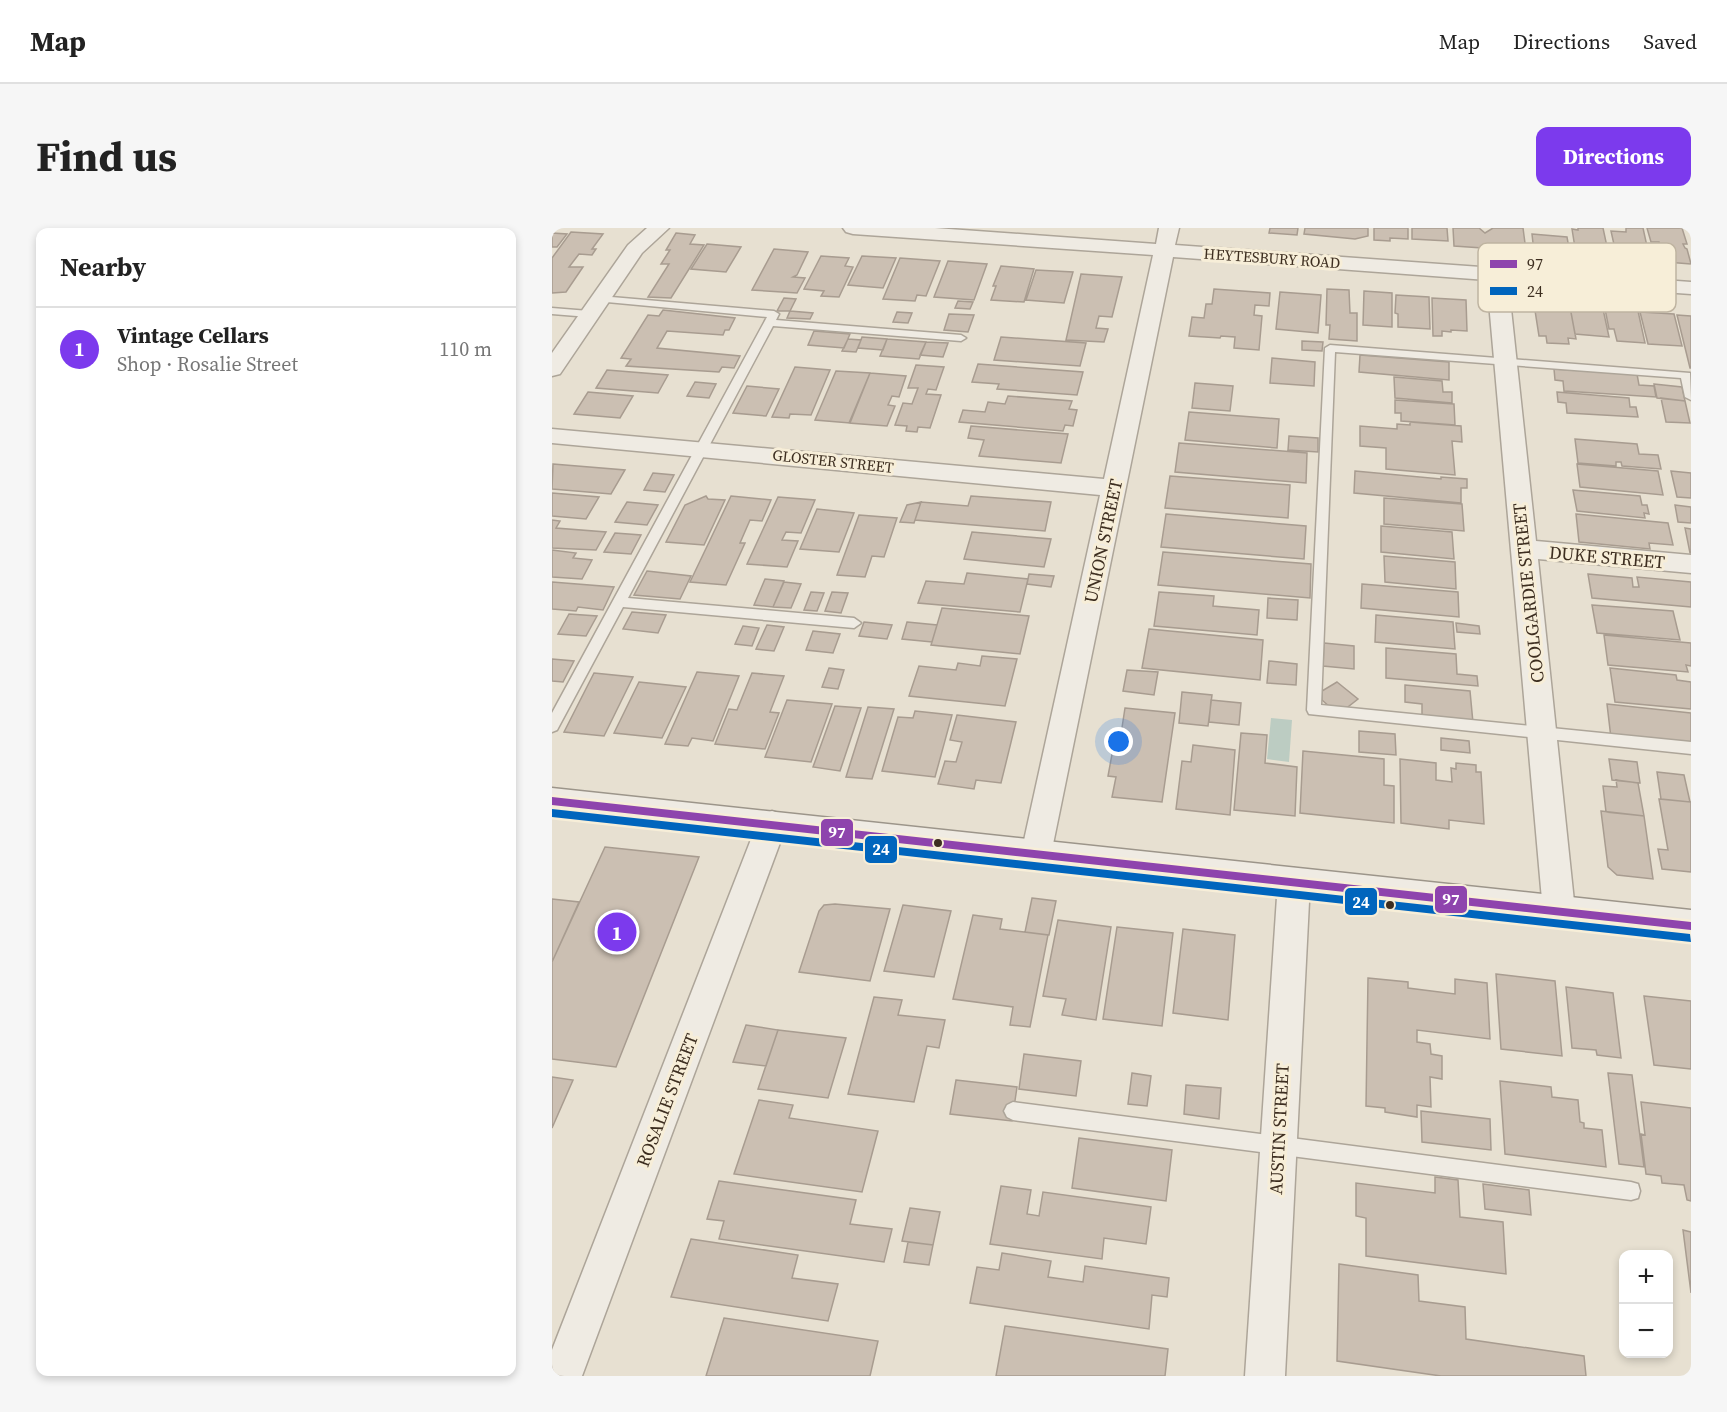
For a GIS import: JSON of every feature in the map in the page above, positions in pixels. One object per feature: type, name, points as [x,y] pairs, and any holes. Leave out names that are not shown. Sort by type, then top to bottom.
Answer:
[{"type":"main road","points":[[552,801],[1691,926]]},
{"type":"street","points":[[635,249],[640,228]]},
{"type":"street","points":[[552,369],[635,249],[659,228]]},
{"type":"street","name":"HEYTESBURY ROAD","points":[[853,228],[1166,239],[1478,272]]},
{"type":"street","name":"UNION STREET","points":[[1036,854],[1166,239]]},
{"type":"street","name":"HEYTESBURY ROAD","points":[[1676,287],[1691,288]]},
{"type":"street","name":"COOLGARDIE STREET","points":[[1500,312],[1559,911]]},
{"type":"street","name":"GLOSTER STREET","points":[[552,436],[702,448],[1114,488]]},
{"type":"street","name":"DUKE STREET","points":[[1524,549],[1691,564]]},
{"type":"street","name":"ROSALIE STREET","points":[[562,1376],[772,824]]},
{"type":"street","name":"AUSTIN STREET","points":[[1265,1376],[1294,882]]},
{"type":"lane","points":[[552,311],[595,307],[774,314],[552,726]]},
{"type":"lane","points":[[769,323],[961,338]]},
{"type":"lane","points":[[1691,397],[1686,375],[1330,348],[1314,710],[1691,748]]},
{"type":"lane","points":[[619,602],[854,623]]},
{"type":"lane","points":[[1013,1111],[1631,1191]]},
{"type":"shaded area","points":[[1271,718],[1292,720],[1289,762],[1267,759]]},
{"type":"building","points":[[1270,228],[1298,228],[1297,235],[1269,233]]},
{"type":"building","points":[[1305,228],[1368,228],[1368,236],[1355,239],[1304,234]]},
{"type":"building","points":[[1374,228],[1408,228],[1408,239],[1374,240]]},
{"type":"building","points":[[1412,228],[1447,228],[1448,241],[1412,239]]},
{"type":"building","points":[[1453,228],[1479,228],[1485,233],[1493,228],[1523,228],[1525,243],[1478,243],[1478,248],[1454,246]]},
{"type":"building","points":[[1578,228],[1603,228],[1606,243],[1574,243],[1572,229],[1578,230]]},
{"type":"building","points":[[1626,228],[1643,228],[1646,243],[1614,243],[1611,231],[1626,232]]},
{"type":"building","points":[[1647,228],[1682,228],[1687,244],[1683,244],[1687,249],[1691,264],[1676,263],[1676,243],[1651,242]]},
{"type":"building","points":[[571,232],[603,234],[592,249],[596,249],[592,255],[579,254],[569,267],[583,267],[566,292],[552,293],[552,258]]},
{"type":"building","points":[[552,233],[567,234],[557,247],[552,247]]},
{"type":"building","points":[[676,233],[695,235],[690,244],[704,245],[671,298],[648,297],[669,264],[661,264],[670,250],[666,250]]},
{"type":"building","points":[[1532,234],[1567,237],[1568,243],[1533,243]]},
{"type":"building","points":[[707,244],[741,247],[726,272],[691,269]]},
{"type":"building","points":[[774,249],[808,252],[797,275],[793,277],[805,278],[797,293],[752,290]]},
{"type":"building","points":[[821,256],[849,258],[845,266],[853,267],[839,297],[821,296],[824,291],[804,289]]},
{"type":"building","points":[[862,256],[896,258],[883,288],[848,285]]},
{"type":"building","points":[[900,258],[940,261],[926,296],[917,295],[915,301],[883,299]]},
{"type":"building","points":[[948,261],[987,264],[974,300],[934,297]]},
{"type":"building","points":[[1001,266],[1034,269],[1024,302],[991,300],[996,286],[993,286]]},
{"type":"building","points":[[1036,270],[1073,272],[1064,303],[1026,300]]},
{"type":"building","points":[[1081,274],[1122,277],[1112,317],[1099,316],[1096,328],[1108,329],[1104,342],[1066,340]]},
{"type":"building","points":[[1214,289],[1270,293],[1269,306],[1255,305],[1254,315],[1262,316],[1259,350],[1234,348],[1235,337],[1189,336],[1192,317],[1204,318],[1206,304],[1212,304]]},
{"type":"building","points":[[1327,289],[1349,290],[1350,313],[1357,313],[1357,341],[1329,339],[1330,325],[1326,325]]},
{"type":"building","points":[[1364,291],[1392,293],[1392,327],[1363,325]]},
{"type":"building","points":[[1280,292],[1321,295],[1318,333],[1276,329]]},
{"type":"building","points":[[1396,295],[1429,297],[1430,329],[1398,327],[1398,314],[1395,313]]},
{"type":"building","points":[[784,298],[796,299],[790,311],[777,311]]},
{"type":"building","points":[[1432,298],[1466,300],[1467,331],[1442,331],[1442,336],[1433,336]]},
{"type":"building","points":[[958,301],[973,302],[970,309],[955,308]]},
{"type":"building","points":[[663,310],[735,318],[729,330],[725,330],[723,335],[667,331],[657,348],[740,356],[734,368],[722,367],[719,372],[626,366],[631,359],[621,358],[648,315],[659,316]]},
{"type":"building","points":[[790,311],[813,313],[810,319],[787,318]]},
{"type":"building","points":[[897,312],[912,313],[908,323],[893,322]]},
{"type":"building","points":[[1535,312],[1571,312],[1576,339],[1568,338],[1569,344],[1547,343],[1546,336],[1539,336]]},
{"type":"building","points":[[1571,312],[1604,312],[1609,337],[1575,334]]},
{"type":"building","points":[[1606,312],[1638,312],[1645,343],[1617,341],[1614,329],[1609,329]]},
{"type":"building","points":[[1640,312],[1674,314],[1682,346],[1648,344]]},
{"type":"building","points":[[949,314],[974,315],[968,332],[944,330]]},
{"type":"building","points":[[1677,315],[1691,316],[1691,368],[1690,368]]},
{"type":"building","points":[[814,331],[850,334],[844,348],[808,345]]},
{"type":"building","points":[[862,337],[887,339],[883,350],[858,348]]},
{"type":"building","points":[[1001,337],[1086,343],[1080,366],[994,360]]},
{"type":"building","points":[[848,339],[861,340],[856,352],[842,351]]},
{"type":"building","points":[[887,339],[926,342],[919,359],[880,356]]},
{"type":"building","points":[[1302,341],[1323,342],[1322,351],[1302,350]]},
{"type":"building","points":[[926,342],[948,343],[943,357],[920,355]]},
{"type":"building","points":[[1360,355],[1449,362],[1449,380],[1359,372]]},
{"type":"building","points":[[1272,358],[1315,362],[1314,386],[1270,383]]},
{"type":"building","points":[[978,364],[1083,372],[1077,395],[997,389],[999,384],[972,382]]},
{"type":"building","points":[[916,365],[944,367],[936,390],[928,389],[926,394],[941,395],[930,428],[918,427],[917,432],[906,431],[907,426],[895,425],[903,403],[912,404],[918,388],[908,388]]},
{"type":"building","points":[[795,367],[830,370],[811,415],[790,414],[789,418],[772,417]]},
{"type":"building","points":[[1554,369],[1637,374],[1639,385],[1654,386],[1656,397],[1564,391],[1563,381],[1555,380]]},
{"type":"building","points":[[607,370],[668,375],[658,393],[596,388]]},
{"type":"building","points":[[836,371],[870,373],[850,423],[815,420]]},
{"type":"building","points":[[870,373],[906,376],[899,397],[892,396],[888,405],[895,406],[887,426],[849,423]]},
{"type":"building","points":[[1394,377],[1442,381],[1443,392],[1452,392],[1452,403],[1395,398]]},
{"type":"building","points":[[695,382],[716,384],[709,398],[687,396]]},
{"type":"building","points":[[1195,383],[1233,386],[1230,411],[1192,408]]},
{"type":"building","points":[[1654,384],[1682,387],[1685,401],[1657,398]]},
{"type":"building","points":[[747,386],[779,389],[766,416],[733,413]]},
{"type":"building","points":[[588,392],[633,396],[620,418],[574,414]]},
{"type":"building","points":[[1557,392],[1629,398],[1630,407],[1636,407],[1638,417],[1567,413],[1566,403],[1558,402]]},
{"type":"building","points":[[1008,396],[1072,401],[1069,409],[1077,410],[1073,426],[1065,425],[1063,431],[959,422],[963,410],[985,412],[988,402],[1005,404]]},
{"type":"building","points":[[1661,398],[1685,401],[1690,423],[1666,422]]},
{"type":"building","points":[[1395,400],[1454,404],[1455,425],[1401,421],[1401,413],[1395,413]]},
{"type":"building","points":[[1189,412],[1279,419],[1277,448],[1185,440]]},
{"type":"building","points":[[1410,422],[1461,426],[1462,442],[1452,441],[1455,475],[1386,469],[1386,448],[1360,446],[1360,426],[1397,429],[1397,424],[1410,425]]},
{"type":"building","points":[[971,426],[1068,434],[1061,463],[979,456],[984,440],[968,438]]},
{"type":"building","points":[[1289,436],[1318,438],[1318,452],[1288,450]]},
{"type":"building","points":[[1575,439],[1637,444],[1639,454],[1658,455],[1661,469],[1622,466],[1621,462],[1616,462],[1616,466],[1578,463]]},
{"type":"building","points":[[1179,443],[1307,453],[1306,483],[1175,472]]},
{"type":"building","points":[[553,464],[625,470],[611,494],[552,489]]},
{"type":"building","points":[[1577,464],[1658,471],[1663,495],[1580,487]]},
{"type":"building","points":[[1355,471],[1441,479],[1441,477],[1467,479],[1467,488],[1461,488],[1461,503],[1354,493]]},
{"type":"building","points":[[1671,471],[1691,473],[1691,498],[1677,497]]},
{"type":"building","points":[[653,473],[674,475],[665,492],[644,490]]},
{"type":"building","points":[[1170,476],[1290,485],[1288,518],[1165,508]]},
{"type":"building","points":[[1573,490],[1640,496],[1642,505],[1647,505],[1649,514],[1644,513],[1645,518],[1577,511]]},
{"type":"building","points":[[552,493],[599,497],[586,519],[552,516]]},
{"type":"building","points":[[706,496],[708,499],[725,500],[704,545],[666,542],[685,505]]},
{"type":"building","points":[[731,496],[771,500],[762,521],[750,520],[740,543],[745,543],[726,585],[690,582]]},
{"type":"building","points":[[971,496],[1051,502],[1045,531],[915,520],[921,502],[968,506]]},
{"type":"building","points":[[778,497],[815,500],[801,533],[786,532],[782,540],[798,541],[787,567],[747,564]]},
{"type":"building","points":[[1384,498],[1462,504],[1464,531],[1384,524]]},
{"type":"building","points":[[627,502],[658,505],[647,525],[615,522]]},
{"type":"building","points":[[921,502],[914,523],[900,522],[907,505]]},
{"type":"building","points":[[1675,505],[1691,507],[1691,523],[1678,522]]},
{"type":"building","points":[[817,509],[854,513],[839,552],[800,549]]},
{"type":"building","points":[[1166,514],[1306,526],[1304,559],[1161,547]]},
{"type":"building","points":[[1576,514],[1668,523],[1673,545],[1649,543],[1650,549],[1579,542]]},
{"type":"building","points":[[859,515],[897,518],[884,557],[872,556],[865,577],[837,575]]},
{"type":"building","points":[[552,520],[560,521],[556,528],[606,532],[596,550],[552,548]]},
{"type":"building","points":[[1381,526],[1452,532],[1454,559],[1381,552]]},
{"type":"building","points":[[1685,528],[1691,529],[1691,553],[1690,553]]},
{"type":"building","points":[[972,532],[1051,539],[1044,567],[964,559]]},
{"type":"building","points":[[615,533],[641,535],[631,554],[604,552]]},
{"type":"building","points":[[552,550],[576,553],[573,558],[592,560],[582,579],[552,577]]},
{"type":"building","points":[[1163,552],[1311,564],[1310,598],[1158,585]]},
{"type":"building","points":[[1384,556],[1455,562],[1456,589],[1385,582]]},
{"type":"building","points":[[647,571],[691,576],[680,599],[634,595]]},
{"type":"building","points":[[967,573],[1028,579],[1020,612],[918,603],[926,581],[964,584]]},
{"type":"building","points":[[1029,574],[1054,576],[1051,587],[1027,584]]},
{"type":"building","points":[[1588,574],[1632,578],[1633,587],[1639,587],[1637,577],[1691,582],[1691,607],[1592,598]]},
{"type":"building","points":[[765,579],[784,581],[773,607],[754,605]]},
{"type":"building","points":[[552,582],[614,587],[603,610],[578,607],[576,611],[552,609]]},
{"type":"building","points":[[784,582],[801,584],[791,608],[773,607]]},
{"type":"building","points":[[1362,584],[1458,592],[1459,617],[1361,608]]},
{"type":"building","points":[[811,592],[824,593],[817,611],[804,610]]},
{"type":"building","points":[[832,592],[848,593],[841,613],[825,611]]},
{"type":"building","points":[[1159,592],[1214,596],[1213,606],[1259,610],[1257,635],[1154,626]]},
{"type":"building","points":[[1268,598],[1298,600],[1297,620],[1267,618]]},
{"type":"building","points":[[1592,605],[1673,611],[1680,640],[1597,633]]},
{"type":"building","points":[[942,608],[1029,616],[1020,654],[931,645]]},
{"type":"building","points":[[632,612],[666,615],[658,633],[623,629]]},
{"type":"building","points":[[569,614],[597,616],[586,636],[558,634]]},
{"type":"building","points":[[1376,615],[1453,622],[1455,649],[1375,642]]},
{"type":"building","points":[[864,622],[892,625],[887,639],[859,636]]},
{"type":"building","points":[[907,622],[937,625],[932,642],[902,639]]},
{"type":"building","points":[[1456,623],[1479,626],[1480,634],[1457,632]]},
{"type":"building","points":[[767,625],[784,627],[774,651],[756,649]]},
{"type":"building","points":[[743,626],[759,628],[752,646],[735,644]]},
{"type":"building","points":[[1149,629],[1263,640],[1260,680],[1142,668]]},
{"type":"building","points":[[813,631],[840,634],[833,653],[806,650]]},
{"type":"building","points":[[1604,635],[1691,643],[1691,666],[1686,665],[1688,672],[1608,665]]},
{"type":"building","points":[[1324,643],[1354,646],[1354,669],[1323,666]]},
{"type":"building","points":[[1386,648],[1456,654],[1457,674],[1477,676],[1478,686],[1386,678]]},
{"type":"building","points":[[982,656],[1017,659],[1005,706],[909,696],[919,666],[956,670],[958,663],[980,666]]},
{"type":"building","points":[[552,659],[574,661],[563,682],[552,681]]},
{"type":"building","points":[[1269,661],[1297,664],[1296,685],[1267,683]]},
{"type":"building","points":[[829,668],[844,670],[838,689],[822,687]]},
{"type":"building","points":[[1610,668],[1676,675],[1677,680],[1691,682],[1691,709],[1615,702]]},
{"type":"building","points":[[1127,670],[1158,672],[1154,695],[1123,691]]},
{"type":"building","points":[[697,672],[739,676],[713,741],[692,738],[688,746],[665,744]]},
{"type":"building","points":[[594,673],[633,677],[604,736],[564,732]]},
{"type":"building","points":[[752,673],[784,676],[770,712],[779,713],[765,749],[715,744],[729,709],[737,710]]},
{"type":"building","points":[[639,682],[686,687],[662,738],[614,733]]},
{"type":"building","points":[[1337,682],[1358,699],[1344,710],[1331,708],[1322,700],[1322,691]]},
{"type":"building","points":[[1405,685],[1470,691],[1473,723],[1422,718],[1422,704],[1405,702]]},
{"type":"building","points":[[1182,692],[1212,695],[1208,726],[1179,723]]},
{"type":"building","points":[[787,700],[832,704],[811,762],[765,757]]},
{"type":"building","points":[[1211,700],[1241,703],[1239,725],[1209,722]]},
{"type":"building","points":[[1607,704],[1691,713],[1691,746],[1611,738]]},
{"type":"building","points":[[835,706],[861,708],[840,771],[813,767]]},
{"type":"building","points":[[868,707],[894,709],[872,779],[846,777]]},
{"type":"building","points":[[1125,708],[1175,713],[1162,802],[1112,797],[1116,777],[1108,776],[1115,738],[1128,739],[1128,735],[1121,734]]},
{"type":"building","points":[[915,711],[952,715],[935,777],[882,771],[898,717],[913,718]]},
{"type":"building","points":[[957,715],[1016,722],[1001,783],[976,780],[974,789],[938,784],[945,761],[956,762],[962,742],[950,740]]},
{"type":"building","points":[[1359,731],[1395,734],[1396,755],[1359,752]]},
{"type":"building","points":[[1241,733],[1267,735],[1265,763],[1297,767],[1295,816],[1234,810]]},
{"type":"building","points":[[1441,738],[1469,741],[1470,753],[1441,750]]},
{"type":"building","points":[[1193,745],[1235,750],[1230,815],[1176,809],[1182,761],[1191,762]]},
{"type":"building","points":[[1303,751],[1384,759],[1384,785],[1394,786],[1394,823],[1300,813]]},
{"type":"building","points":[[1400,759],[1436,763],[1436,780],[1452,782],[1451,768],[1456,769],[1456,763],[1476,765],[1476,772],[1481,772],[1484,824],[1449,820],[1449,829],[1401,823]]},
{"type":"building","points":[[1609,759],[1637,762],[1640,783],[1612,780]]},
{"type":"building","points":[[1657,772],[1684,775],[1690,802],[1661,799]]},
{"type":"building","points":[[1616,780],[1638,783],[1644,816],[1606,812],[1603,786],[1617,787]]},
{"type":"building","points":[[1659,799],[1691,802],[1691,872],[1662,869],[1658,849],[1668,850]]},
{"type":"building","points":[[1601,811],[1644,816],[1653,879],[1617,875],[1608,867]]},
{"type":"building","points":[[605,847],[699,857],[616,1067],[552,1059],[552,962]]},
{"type":"building","points":[[1032,898],[1056,901],[1049,935],[1025,932]]},
{"type":"building","points":[[552,899],[579,902],[552,962]]},
{"type":"building","points":[[824,905],[890,909],[870,981],[799,972],[819,911]]},
{"type":"building","points":[[903,905],[951,911],[934,977],[884,971]]},
{"type":"building","points":[[973,915],[1002,919],[1000,929],[1048,935],[1030,1027],[1010,1025],[1013,1007],[953,999]]},
{"type":"building","points":[[1058,920],[1111,927],[1096,1020],[1062,1015],[1066,999],[1043,996]]},
{"type":"building","points":[[1117,927],[1173,933],[1162,1026],[1103,1019]]},
{"type":"building","points":[[1183,929],[1235,935],[1228,1020],[1173,1013]]},
{"type":"building","points":[[1496,974],[1555,981],[1562,1056],[1501,1049]]},
{"type":"building","points":[[1368,978],[1408,982],[1408,988],[1455,994],[1455,979],[1487,983],[1490,1039],[1417,1030],[1417,1042],[1430,1044],[1431,1054],[1442,1056],[1442,1079],[1430,1077],[1431,1107],[1417,1105],[1417,1117],[1385,1112],[1385,1108],[1366,1106]]},
{"type":"building","points":[[1566,987],[1613,993],[1621,1058],[1597,1055],[1596,1050],[1572,1048]]},
{"type":"building","points":[[1644,996],[1691,1001],[1691,1069],[1654,1065]]},
{"type":"building","points":[[874,997],[902,1000],[898,1015],[945,1020],[939,1048],[927,1046],[914,1102],[848,1094]]},
{"type":"building","points":[[746,1025],[778,1030],[766,1066],[733,1062]]},
{"type":"building","points":[[778,1030],[846,1038],[828,1098],[758,1089]]},
{"type":"building","points":[[1024,1054],[1081,1061],[1076,1096],[1019,1089]]},
{"type":"building","points":[[1132,1073],[1151,1076],[1147,1106],[1128,1104]]},
{"type":"building","points":[[1608,1073],[1632,1075],[1644,1167],[1619,1164]]},
{"type":"building","points":[[552,1077],[573,1080],[552,1128]]},
{"type":"building","points":[[956,1080],[1017,1087],[1012,1121],[950,1114]]},
{"type":"building","points":[[1500,1081],[1551,1087],[1552,1097],[1578,1100],[1580,1122],[1584,1123],[1584,1128],[1602,1130],[1606,1167],[1505,1154]]},
{"type":"building","points":[[1186,1085],[1221,1088],[1219,1119],[1184,1114]]},
{"type":"building","points":[[759,1100],[793,1105],[789,1118],[878,1131],[862,1192],[734,1174]]},
{"type":"building","points":[[1641,1102],[1691,1108],[1691,1201],[1687,1200],[1684,1185],[1662,1183],[1661,1176],[1646,1174],[1641,1134],[1645,1135]]},
{"type":"building","points":[[1421,1111],[1490,1119],[1491,1150],[1422,1142]]},
{"type":"building","points":[[1079,1138],[1172,1150],[1166,1201],[1072,1188]]},
{"type":"building","points":[[1435,1177],[1458,1180],[1460,1217],[1503,1222],[1506,1274],[1366,1256],[1366,1218],[1356,1216],[1356,1183],[1435,1193]]},
{"type":"building","points":[[719,1181],[856,1200],[850,1224],[892,1229],[884,1262],[719,1239],[724,1221],[707,1219]]},
{"type":"building","points":[[1483,1184],[1529,1190],[1531,1215],[1485,1209]]},
{"type":"building","points":[[1001,1186],[1031,1190],[1027,1214],[1039,1216],[1043,1192],[1151,1207],[1146,1244],[1104,1238],[1102,1259],[990,1244]]},
{"type":"building","points":[[910,1208],[940,1212],[933,1245],[902,1241]]},
{"type":"building","points":[[1683,1230],[1691,1232],[1691,1293]]},
{"type":"building","points":[[691,1239],[798,1255],[792,1278],[838,1284],[828,1321],[671,1297]]},
{"type":"building","points":[[908,1242],[933,1245],[929,1265],[904,1262]]},
{"type":"building","points":[[1002,1253],[1051,1261],[1048,1277],[1083,1282],[1085,1266],[1169,1278],[1167,1297],[1152,1295],[1149,1329],[970,1303],[977,1267],[999,1270]]},
{"type":"building","points":[[1339,1264],[1418,1275],[1419,1301],[1465,1307],[1466,1339],[1584,1356],[1586,1376],[1441,1376],[1337,1361]]},
{"type":"building","points":[[724,1318],[878,1341],[870,1376],[706,1376]]},
{"type":"building","points":[[1005,1326],[1168,1349],[1165,1376],[996,1376]]},
{"type":"transit line","name":"97","points":[[552,801],[1691,926]]},
{"type":"transit line","name":"24","points":[[552,813],[1690,938]]},
{"type":"place","name":"Vintage Cellars","points":[[617,932]]}]
